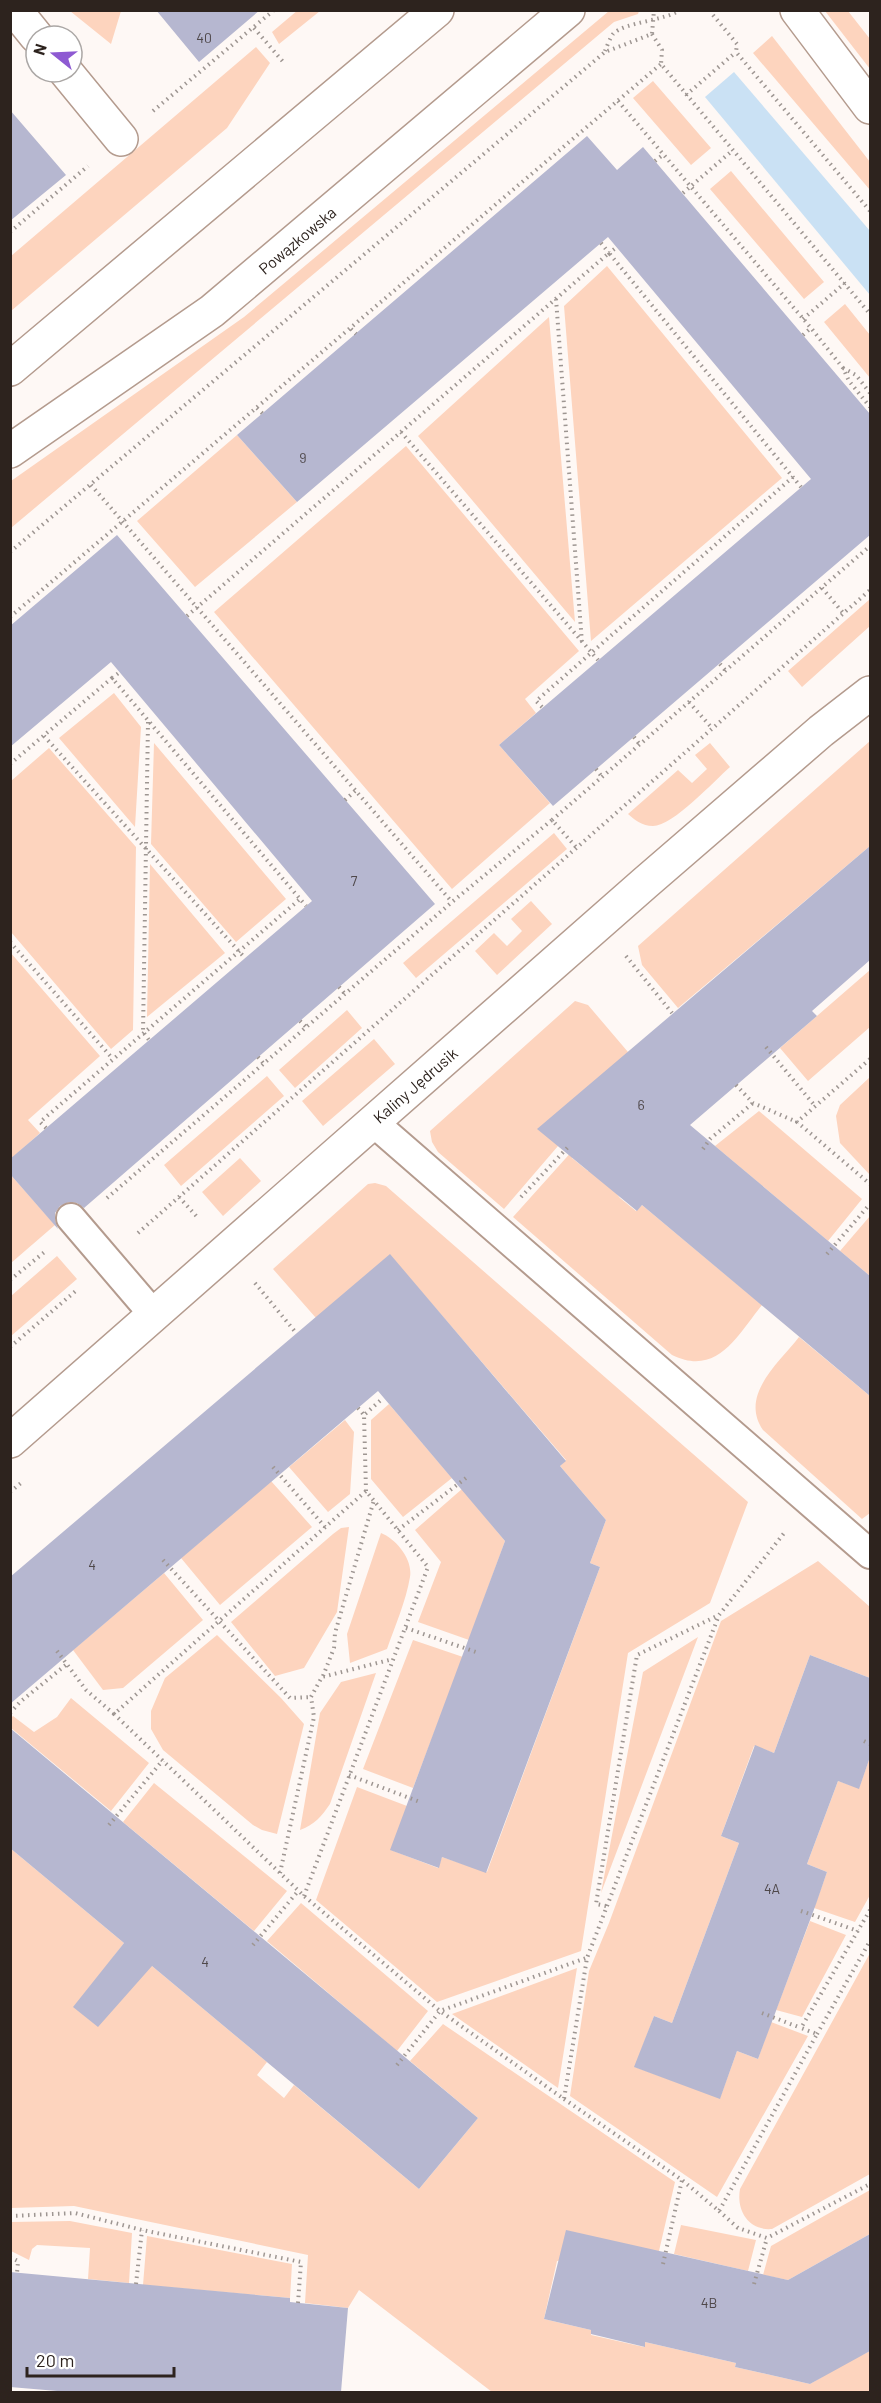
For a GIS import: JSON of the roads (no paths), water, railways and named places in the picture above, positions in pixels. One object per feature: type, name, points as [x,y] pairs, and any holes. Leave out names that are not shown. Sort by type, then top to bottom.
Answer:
[{"type":"street","points":[[15,10],[26,24]]},
{"type":"street","points":[[10,369],[437,10]]},
{"type":"street","name":"Powązkowska","points":[[10,451],[212,311],[568,10]]},
{"type":"street","points":[[797,10],[870,107]]},
{"type":"street","points":[[76,84],[121,139]]},
{"type":"street","name":"Kaliny Jędrusik","points":[[821,730],[870,676]]},
{"type":"street","name":"Kaliny Jędrusik","points":[[10,1441],[821,730],[870,693]]},
{"type":"lane","points":[[373,1122],[870,1554]]},
{"type":"lane","points":[[74,1221],[154,1315]]},
{"type":"water","points":[[734,72],[870,231],[870,295],[705,97]]}]
